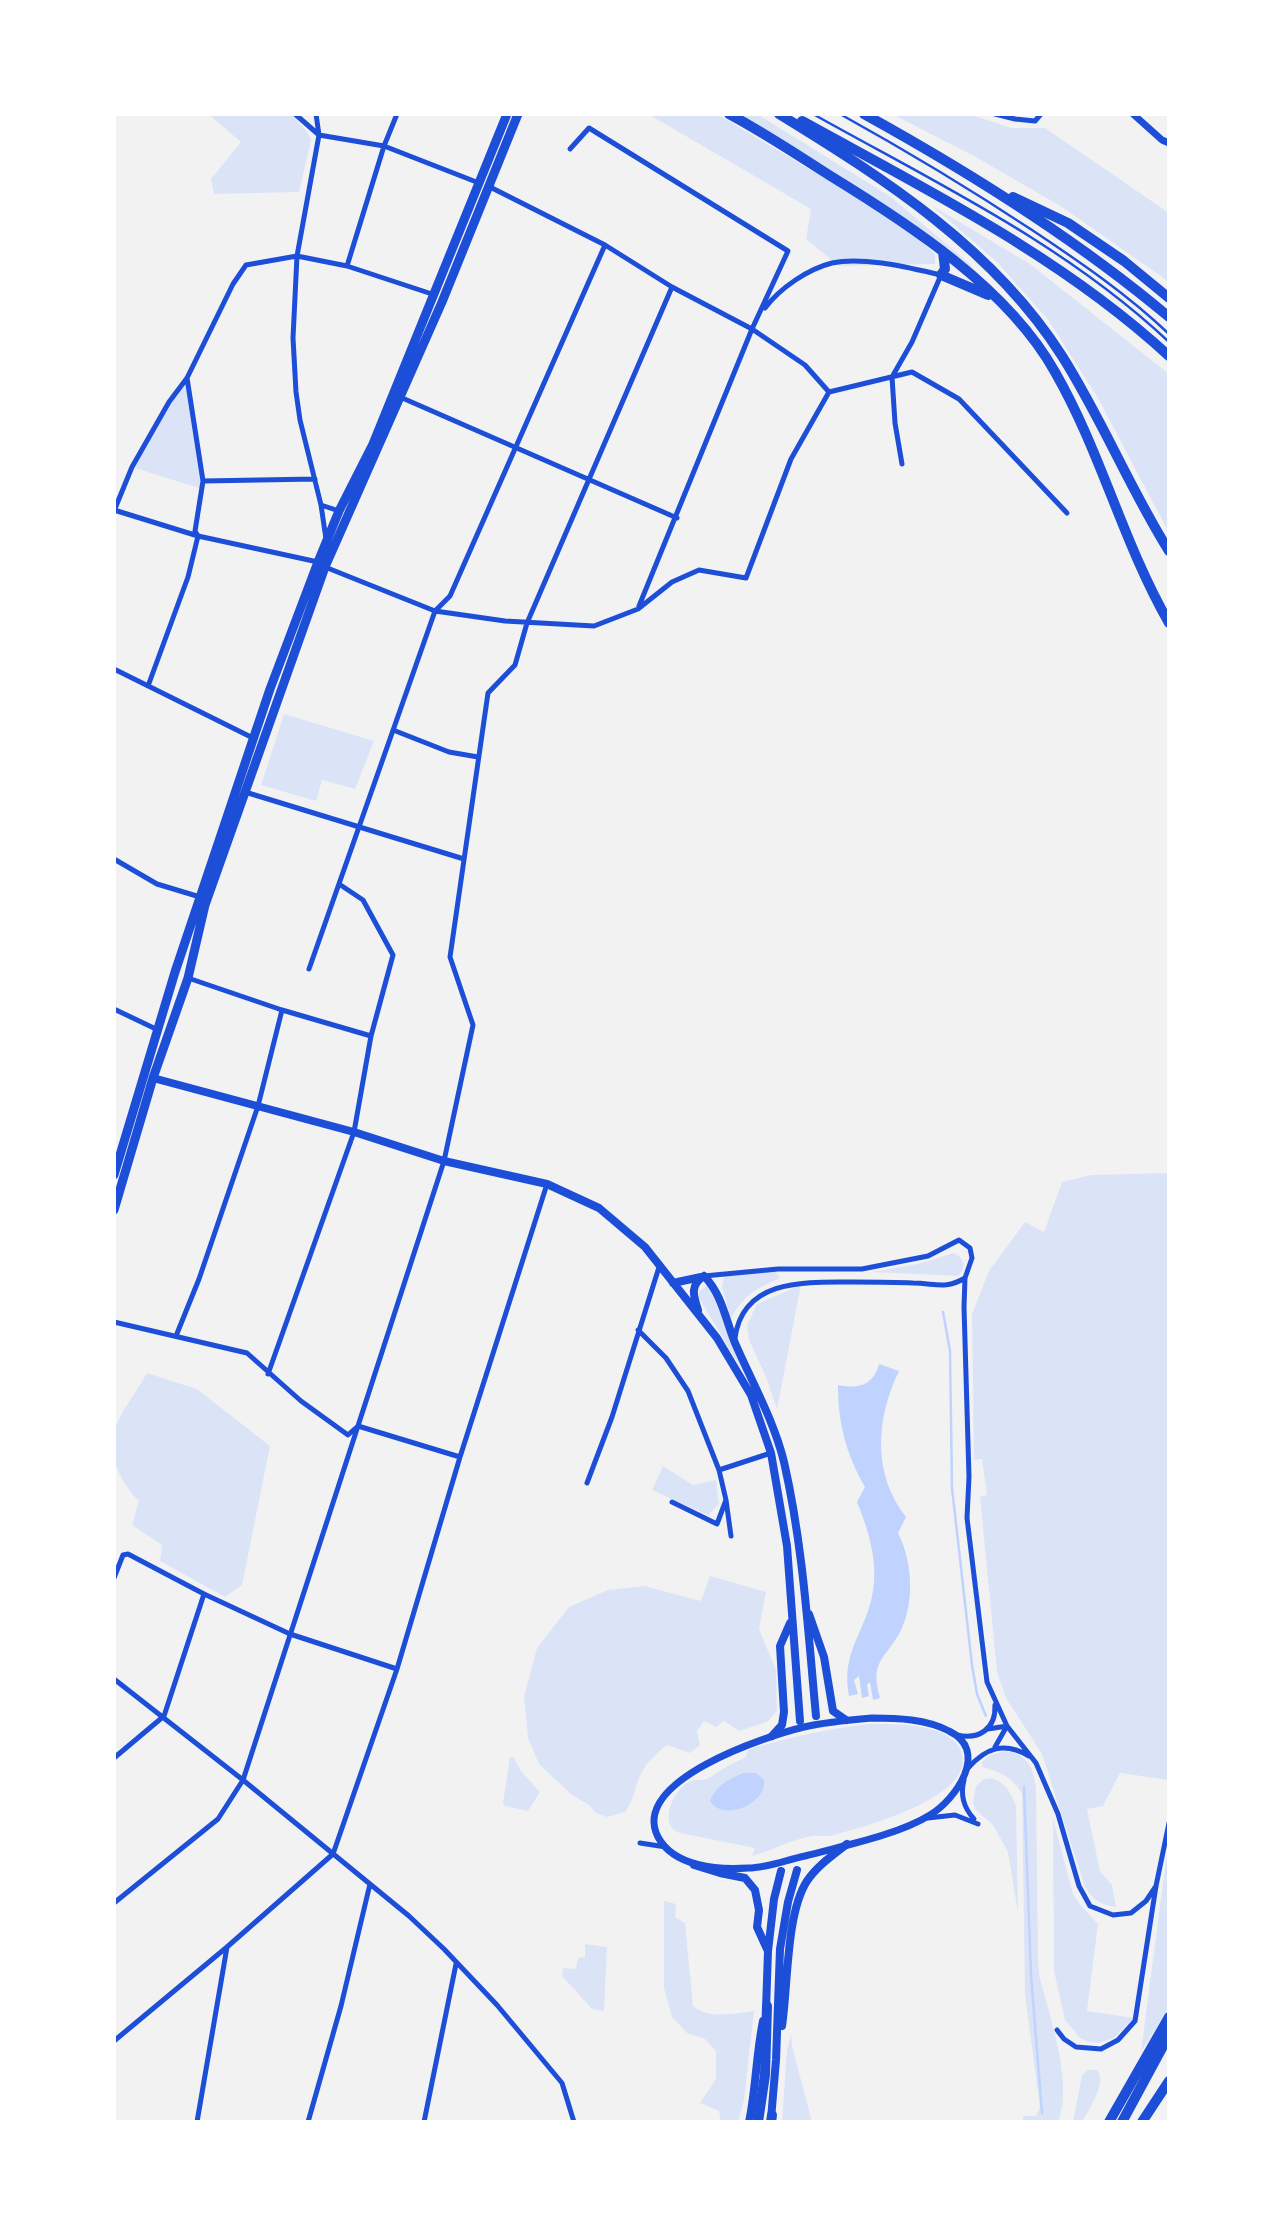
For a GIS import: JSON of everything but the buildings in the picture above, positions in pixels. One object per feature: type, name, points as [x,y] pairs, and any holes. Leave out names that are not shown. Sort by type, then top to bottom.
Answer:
[{"type":"highway","points":[[729,114],[892,214],[943,251],[996,298],[1038,345],[1064,387],[1147,583],[1169,623]]},
{"type":"highway","points":[[779,114],[907,196],[970,249],[1010,289],[1039,324],[1080,386],[1169,551]]},
{"type":"highway","points":[[790,114],[969,214],[1068,275],[1110,304],[1169,356]]},
{"type":"highway","points":[[864,114],[1061,233],[1119,275],[1169,317]]},
{"type":"highway","points":[[968,175],[1068,223],[1124,261],[1169,298]]},
{"type":"highway","points":[[943,251],[945,269],[941,275],[996,298]]},
{"type":"highway","points":[[758,2122],[765,2075],[767,2006]]},
{"type":"highway","points":[[1110,2122],[1169,2017]]},
{"type":"highway","points":[[1122,2122],[1169,2035]]},
{"type":"highway","points":[[1142,2122],[1169,2081]]},
{"type":"main road","points":[[114,1175],[175,972],[245,792],[270,690],[321,564],[442,302],[507,114]]},
{"type":"main road","points":[[321,564],[339,511],[373,443],[434,294],[483,184],[518,114]]},
{"type":"main road","points":[[114,1210],[153,1078],[188,978],[203,901],[257,742]]},
{"type":"main road","points":[[153,1078],[354,1132],[444,1161],[547,1184],[600,1208],[645,1247],[717,1338],[751,1395],[771,1454],[787,1543],[800,1721]]},
{"type":"main road","points":[[673,1283],[704,1276]]},
{"type":"main road","points":[[699,1313],[693,1289],[696,1281],[704,1276]]},
{"type":"main road","points":[[704,1276],[717,1294],[784,1460],[800,1549],[816,1716]]},
{"type":"main road","points":[[805,1601],[824,1657],[834,1711],[846,1720]]},
{"type":"main road","points":[[772,1737],[782,1725],[784,1712],[780,1646],[792,1620]]},
{"type":"main road","points":[[776,2060],[786,2001],[792,1932],[801,1895],[811,1876],[847,1844]]},
{"type":"main road","points":[[694,1864],[745,1878],[755,1890],[759,1910],[757,1927],[768,1951]]},
{"type":"main road","points":[[771,2120],[780,1949],[797,1870]]},
{"type":"main road","points":[[750,2122],[755,2097],[759,2041],[767,2006],[768,1951],[774,1899],[781,1871]]},
{"type":"street","points":[[295,114],[318,135],[384,146],[483,184],[605,245],[672,287],[752,329],[805,365],[830,392]]},
{"type":"street","points":[[316,114],[318,135],[297,256],[293,338],[300,420],[321,505],[326,543]]},
{"type":"street","points":[[347,266],[384,146],[397,114]]},
{"type":"street","points":[[995,114],[1034,121],[1041,114]]},
{"type":"street","points":[[1133,114],[1169,143]]},
{"type":"street","points":[[570,149],[589,128],[788,251],[752,329],[677,519],[638,609]]},
{"type":"street","points":[[309,970],[435,611],[450,596],[605,245]]},
{"type":"street","points":[[442,302],[434,294],[347,266],[297,256],[246,265],[233,284],[187,378],[169,402],[138,456],[114,511],[198,537],[321,564],[435,611],[527,623],[594,626],[638,609],[672,582],[699,570],[746,578],[791,459],[830,392],[912,372],[959,399],[1067,513]]},
{"type":"street","points":[[752,329],[774,298],[798,279],[832,263],[862,262],[941,275],[912,342],[892,377],[895,423],[902,464]]},
{"type":"street","points":[[114,1903],[218,1819],[243,1780],[444,1161],[474,1025],[450,957],[488,693],[514,665],[527,623],[672,287]]},
{"type":"street","points":[[148,686],[188,577],[198,537],[195,531],[203,481],[187,378]]},
{"type":"street","points":[[400,397],[677,519]]},
{"type":"street","points":[[203,481],[315,479]]},
{"type":"street","points":[[321,505],[339,511]]},
{"type":"street","points":[[114,669],[257,742]]},
{"type":"street","points":[[393,730],[449,752],[478,757]]},
{"type":"street","points":[[245,792],[464,859]]},
{"type":"street","points":[[114,859],[157,884],[203,901]]},
{"type":"street","points":[[268,1374],[354,1132],[371,1036],[393,954],[363,900],[339,884]]},
{"type":"street","points":[[188,978],[282,1010],[371,1036]]},
{"type":"street","points":[[114,1009],[159,1030]]},
{"type":"street","points":[[176,1336],[199,1279],[258,1106],[282,1010]]},
{"type":"street","points":[[114,2040],[227,1947],[333,1854],[397,1669],[460,1457],[547,1184]]},
{"type":"street","points":[[704,1276],[778,1269],[862,1269],[928,1256],[959,1240],[970,1248],[972,1258],[965,1278],[969,1477],[967,1518],[984,1671],[1007,1726],[1036,1763],[1058,1814],[1079,1886],[1090,1906],[1113,1915],[1135,1910],[1146,1901],[1156,1886]]},
{"type":"street","points":[[587,1483],[612,1417],[660,1264]]},
{"type":"street","points":[[734,1341],[739,1320],[751,1301],[795,1283],[886,1282],[952,1286],[965,1278]]},
{"type":"street","points":[[114,1322],[247,1353],[301,1401],[348,1435],[358,1426]]},
{"type":"street","points":[[638,1330],[666,1358],[688,1391],[719,1470],[731,1536]]},
{"type":"street","points":[[358,1426],[460,1457]]},
{"type":"street","points":[[719,1470],[771,1454]]},
{"type":"street","points":[[672,1502],[717,1524],[726,1500]]},
{"type":"street","points":[[114,1578],[123,1555],[128,1555],[290,1634],[397,1669]]},
{"type":"street","points":[[114,1758],[164,1716],[204,1594]]},
{"type":"street","points":[[114,1679],[164,1716],[409,1916],[497,2005],[562,2083],[574,2122]]},
{"type":"street","points":[[988,1730],[995,1716],[995,1702]]},
{"type":"street","points":[[957,1735],[965,1750],[968,1768],[961,1792],[963,1802],[978,1824],[966,1817],[945,1815],[917,1821],[847,1844],[748,1868],[694,1864],[674,1854],[658,1837],[654,1814],[666,1795],[706,1764],[733,1751],[803,1727],[872,1718],[909,1720],[938,1726],[957,1735],[973,1737],[1007,1726]]},
{"type":"street","points":[[992,1749],[1007,1726]]},
{"type":"street","points":[[968,1768],[979,1756],[1003,1746],[1029,1756],[1036,1763]]},
{"type":"street","points":[[917,1821],[937,1811],[965,1779]]},
{"type":"street","points":[[1057,2030],[1069,2044],[1101,2049],[1118,2039],[1135,2021],[1156,1886],[1169,1823]]},
{"type":"street","points":[[640,1843],[666,1847]]},
{"type":"street","points":[[309,2122],[370,1885]]},
{"type":"street","points":[[1135,1910],[1149,1916],[1150,1921]]},
{"type":"street","points":[[197,2122],[227,1947]]},
{"type":"street","points":[[424,2122],[456,1964]]},
{"type":"lane","points":[[813,114],[947,186],[1035,240],[1116,296],[1169,342]]},
{"type":"lane","points":[[840,114],[1000,209],[1085,265],[1122,292],[1169,334]]},
{"type":"shaded area","points":[[208,114],[291,114],[311,140],[299,192],[214,194],[211,179],[241,142]]},
{"type":"shaded area","points":[[648,114],[717,114],[912,233],[935,254],[935,264],[839,266],[806,239],[811,209]]},
{"type":"shaded area","points":[[740,114],[757,114],[891,197],[971,265],[971,269],[947,247],[851,182]]},
{"type":"shaded area","points":[[892,114],[969,114],[1011,128],[1045,128],[1169,213],[1169,282],[1062,207],[974,156]]},
{"type":"shaded area","points":[[931,205],[1030,264],[1169,374],[1169,533],[1098,398],[1049,321],[997,262]]},
{"type":"shaded area","points":[[187,378],[202,489],[132,467],[169,402]]},
{"type":"shaded area","points":[[284,714],[374,741],[355,789],[322,780],[316,801],[261,785]]},
{"type":"shaded area","points":[[1169,1173],[1169,1780],[1120,1773],[1103,1806],[1087,1809],[1100,1871],[1112,1885],[1116,1907],[1098,1901],[1085,1887],[1042,1754],[1006,1698],[997,1672],[980,1497],[987,1495],[982,1459],[974,1460],[972,1314],[989,1271],[1025,1222],[1044,1232],[1062,1182],[1091,1175]]},
{"type":"shaded area","points":[[954,1253],[964,1263],[958,1276],[872,1272],[918,1264]]},
{"type":"shaded area","points":[[776,1272],[780,1278],[752,1293],[731,1318],[722,1287],[724,1275]]},
{"type":"shaded area","points":[[708,1285],[745,1375],[699,1298],[699,1291]]},
{"type":"shaded area","points":[[801,1285],[777,1409],[749,1340],[747,1325],[757,1304]]},
{"type":"shaded area","points":[[147,1373],[197,1389],[270,1446],[242,1585],[225,1597],[160,1561],[162,1545],[132,1525],[139,1501],[127,1487],[118,1469],[112,1440],[120,1417]]},
{"type":"shaded area","points":[[663,1466],[693,1485],[716,1480],[719,1504],[708,1515],[652,1490]]},
{"type":"shaded area","points":[[710,1576],[766,1592],[759,1629],[776,1670],[777,1711],[767,1722],[739,1731],[724,1721],[716,1727],[704,1721],[697,1731],[700,1745],[690,1753],[667,1745],[645,1766],[625,1812],[607,1817],[596,1813],[539,1764],[528,1738],[524,1696],[537,1648],[569,1607],[608,1590],[644,1586],[701,1601]]},
{"type":"shaded area","points":[[869,1724],[918,1726],[943,1733],[959,1747],[963,1764],[955,1779],[918,1806],[834,1835],[797,1840],[752,1856],[755,1848],[680,1833],[670,1824],[672,1802],[681,1788],[691,1781],[709,1778],[746,1757],[748,1750],[808,1734]]},
{"type":"shaded area","points":[[1005,1751],[1024,1758],[1033,1774],[1036,1788],[1039,1974],[1062,2069],[1062,2106],[1058,2122],[1023,2122],[1023,2116],[1036,2116],[1040,2107],[1025,1994],[1022,1794],[1005,1776],[982,1767],[982,1762],[990,1755]]},
{"type":"shaded area","points":[[510,1757],[513,1757],[521,1771],[540,1792],[528,1811],[505,1806],[503,1803]]},
{"type":"shaded area","points":[[992,1778],[1007,1789],[1016,1806],[1018,1913],[1008,1852],[993,1825],[976,1810],[973,1803],[976,1786],[984,1779]]},
{"type":"shaded area","points":[[1053,1819],[1073,1894],[1098,1924],[1087,2011],[1134,2018],[1114,2038],[1098,2043],[1080,2038],[1065,2020],[1054,1971]]},
{"type":"shaded area","points":[[1169,1844],[1169,2007],[1141,2052],[1167,1852]]},
{"type":"shaded area","points":[[664,1901],[676,1904],[675,1917],[685,1923],[693,2006],[714,2014],[754,2011],[744,2100],[738,2122],[721,2122],[719,2111],[700,2103],[716,2079],[716,2051],[705,2039],[687,2033],[672,2017],[664,1988]]},
{"type":"shaded area","points":[[585,1944],[607,1947],[604,2011],[592,2009],[562,1976],[563,1968],[576,1969],[578,1958],[585,1957]]},
{"type":"shaded area","points":[[791,2034],[812,2122],[782,2122],[787,2050]]},
{"type":"shaded area","points":[[1088,2070],[1097,2070],[1100,2075],[1099,2088],[1082,2122],[1073,2122],[1082,2075]]},
{"type":"water","points":[[879,1364],[899,1371],[886,1408],[881,1446],[887,1483],[906,1517],[898,1533],[907,1557],[910,1597],[899,1634],[877,1669],[880,1698],[873,1700],[870,1682],[867,1685],[869,1696],[862,1698],[859,1676],[854,1680],[858,1694],[849,1696],[847,1683],[849,1660],[873,1595],[874,1568],[870,1541],[857,1502],[865,1487],[844,1438],[838,1385],[864,1384],[873,1377]]},
{"type":"water","points":[[743,1773],[756,1773],[764,1780],[759,1796],[752,1803],[734,1810],[716,1807],[710,1801],[716,1790]]},
{"type":"waterway","points":[[943,1312],[950,1351],[952,1488],[972,1665],[977,1694],[986,1716]]},
{"type":"waterway","points":[[1024,1787],[1031,1975],[1042,2113]]}]
